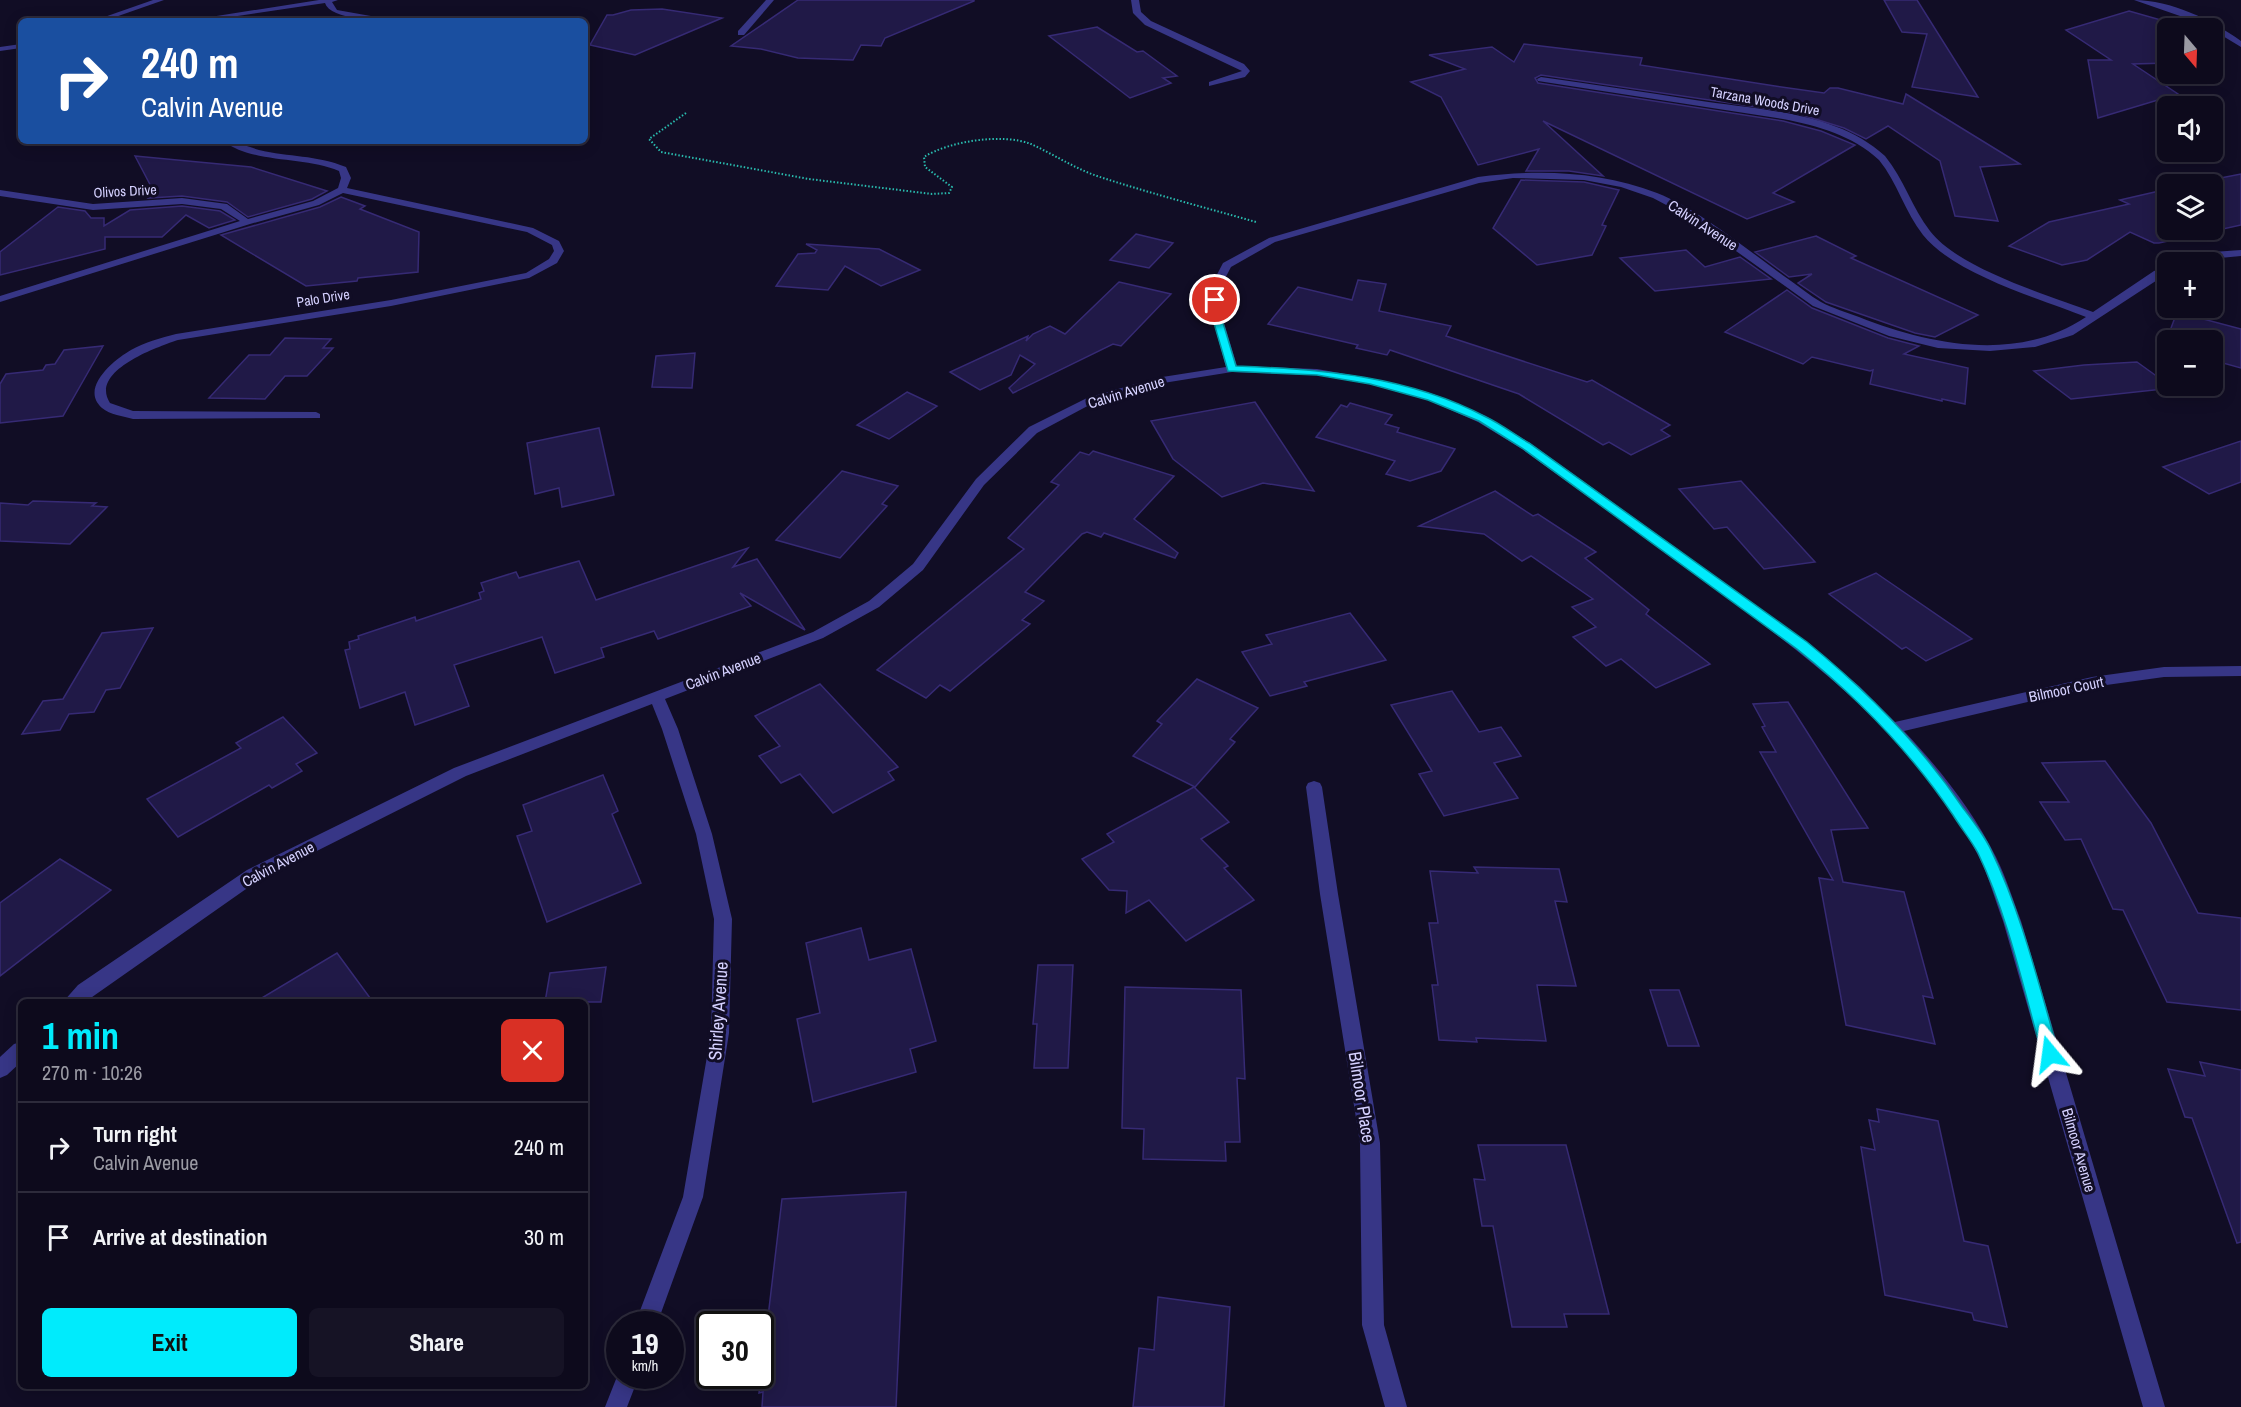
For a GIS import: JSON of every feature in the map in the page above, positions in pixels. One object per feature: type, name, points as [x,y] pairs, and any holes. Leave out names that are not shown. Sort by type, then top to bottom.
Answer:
[{"type":"street","points":[[106,18],[160,0]]},
{"type":"street","points":[[210,18],[334,0]]},
{"type":"street","points":[[741,33],[770,0]]},
{"type":"street","points":[[1135,0],[1137,13],[1148,23],[1241,66],[1246,71],[1242,75],[1212,84]]},
{"type":"street","points":[[2138,0],[2173,9],[2201,20],[2228,34],[2241,45]]},
{"type":"street","points":[[328,1],[330,8],[335,12],[375,18]]},
{"type":"street","points":[[0,49],[18,46]]},
{"type":"street","name":"Tarzana Woods Drive","points":[[1541,79],[1782,116],[1819,124],[1845,135],[1871,148],[1884,159],[1931,238],[1955,256],[1984,272],[2094,316]]},
{"type":"street","points":[[0,299],[247,222],[316,203],[342,190],[346,178],[343,169],[323,161],[257,152],[235,144]]},
{"type":"street","name":"Calvin Avenue","points":[[75,999],[254,875],[460,772],[818,635],[874,604],[918,567],[980,482],[1033,430],[1091,400],[1156,381],[1232,369],[1216,313],[1215,288],[1227,265],[1254,248],[1283,237],[1478,180],[1525,175],[1584,177],[1623,185],[1664,200],[1690,213],[1817,304],[1893,334],[1938,345],[1990,348],[2036,344],[2069,333],[2157,274]]},
{"type":"street","name":"Palo Drive","points":[[316,416],[133,415],[112,409],[100,395],[109,372],[132,354],[150,345],[187,335],[391,303],[529,275],[553,261],[559,251],[556,243],[530,230],[342,190]]},
{"type":"street","name":"Olivos Drive","points":[[0,194],[93,207],[182,201],[224,206],[247,222]]},
{"type":"street","points":[[2223,254],[2241,253]]},
{"type":"street","name":"Bilmoor Avenue","points":[[1232,369],[1317,372],[1370,381],[1432,398],[1482,419],[1526,446],[1802,645],[1844,680],[1893,728],[1934,775],[1984,850],[2012,921],[2154,1407]]},
{"type":"street","name":"Bilmoor Court","points":[[1893,728],[2092,682],[2163,672],[2241,671]]},
{"type":"street","name":"Shirley Avenue","points":[[651,1311],[693,1197],[720,1033],[723,919],[704,834],[670,729],[656,697]]},
{"type":"street","name":"Bilmoor Place","points":[[1314,786],[1329,894],[1370,1143],[1373,1325],[1396,1407]]},
{"type":"street","points":[[0,1069],[18,1053]]},
{"type":"street","points":[[616,1407],[622,1389]]},
{"type":"path","points":[[686,113],[649,138],[661,152],[809,179],[932,194],[949,193],[952,188],[925,167],[924,157],[933,151],[981,140],[1028,143],[1094,175],[1259,223],[1283,237]]},
{"type":"building","points":[[798,0],[974,1],[885,38],[881,46],[861,45],[853,60],[798,58],[761,49],[731,46]]},
{"type":"building","points":[[1884,0],[1917,0],[1978,97],[1912,87],[1927,34],[1902,32]]},
{"type":"building","points":[[662,9],[722,18],[635,55],[590,45],[607,15],[631,10]]},
{"type":"building","points":[[2129,11],[2157,19],[2157,63],[2133,64],[2157,80],[2157,84],[2163,84],[2178,94],[2157,96],[2157,100],[2098,118],[2088,60],[2111,60],[2066,30]]},
{"type":"building","points":[[1097,27],[1137,52],[1143,51],[1177,76],[1163,78],[1171,83],[1130,98],[1049,36]]},
{"type":"building","points":[[1524,44],[1642,58],[1640,65],[1824,93],[1830,88],[1838,88],[1903,104],[1906,94],[2020,164],[1980,167],[1998,221],[1955,216],[1940,161],[1888,126],[1866,139],[1844,128],[1796,113],[1541,75],[1535,78],[1538,83],[1783,121],[1821,131],[1855,145],[1773,193],[1794,202],[1747,219],[1543,121],[1603,176],[1569,171],[1526,171],[1539,149],[1478,165],[1441,97],[1411,82],[1465,69],[1429,55],[1492,47],[1514,62]]},
{"type":"building","points":[[135,156],[251,167],[327,191],[312,199],[248,217],[227,202],[182,196],[149,198],[155,194]]},
{"type":"building","points":[[2241,174],[2241,225],[2223,229],[2223,178]]},
{"type":"building","points":[[1521,180],[1584,182],[1619,190],[1602,225],[1606,226],[1592,255],[1537,265],[1493,228]]},
{"type":"building","points":[[2157,192],[2157,240],[2173,240],[2154,243],[2130,232],[2087,260],[2062,265],[2009,246],[2049,222],[2129,204],[2120,200]]},
{"type":"building","points":[[341,197],[365,206],[360,209],[419,232],[418,272],[306,286],[221,235],[320,207]]},
{"type":"building","points":[[182,206],[220,211],[235,220],[209,228],[186,215],[162,237],[105,237],[105,249],[0,275],[0,252],[58,207],[85,211],[91,218],[104,218],[104,226],[130,210]]},
{"type":"building","points":[[1136,234],[1173,243],[1149,268],[1110,260]]},
{"type":"building","points":[[1816,236],[1856,256],[1851,258],[1978,315],[1935,337],[1915,333],[1826,302],[1798,283],[1812,274],[1789,277],[1755,252]]},
{"type":"building","points":[[806,244],[879,249],[920,270],[881,286],[845,266],[828,290],[776,286],[798,254],[815,253],[817,250]]},
{"type":"building","points":[[1686,250],[1705,267],[1740,257],[1771,279],[1655,291],[1620,258]]},
{"type":"building","points":[[1358,280],[1386,284],[1379,311],[1451,326],[1446,336],[1587,382],[1592,380],[1670,425],[1661,430],[1670,436],[1631,455],[1609,442],[1603,445],[1519,394],[1390,350],[1387,355],[1356,348],[1358,345],[1268,324],[1298,287],[1352,300]]},
{"type":"building","points":[[1119,282],[1171,294],[1121,346],[1113,344],[1013,393],[1009,388],[1035,364],[1020,355],[1011,375],[980,390],[950,372],[1028,336],[1026,341],[1033,334],[1050,326],[1065,334]]},
{"type":"building","points":[[1787,290],[1812,308],[1888,338],[1919,346],[1904,354],[1968,368],[1965,404],[1942,399],[1942,401],[1870,384],[1873,370],[1812,357],[1803,364],[1725,332]]},
{"type":"building","points":[[2175,318],[2200,318],[2241,329],[2241,368],[2223,363],[2223,330],[2170,330]]},
{"type":"building","points":[[285,338],[331,339],[323,348],[333,348],[307,376],[285,376],[265,399],[209,398],[249,355],[270,355]]},
{"type":"building","points":[[103,346],[63,416],[0,423],[0,384],[6,374],[43,370],[46,365],[55,364],[64,350]]},
{"type":"building","points":[[695,353],[692,388],[652,387],[656,356]]},
{"type":"building","points":[[2137,362],[2157,376],[2157,390],[2071,399],[2034,371]]},
{"type":"building","points":[[907,392],[937,406],[889,439],[857,425]]},
{"type":"building","points":[[1255,402],[1314,491],[1263,483],[1222,497],[1173,459],[1151,421]]},
{"type":"building","points":[[1350,403],[1392,415],[1385,424],[1399,428],[1397,432],[1455,449],[1441,471],[1410,481],[1386,474],[1395,461],[1316,437],[1341,405],[1347,407]]},
{"type":"building","points":[[599,428],[614,495],[562,507],[559,488],[535,494],[527,443]]},
{"type":"building","points":[[2241,441],[2241,482],[2209,494],[2163,467]]},
{"type":"building","points":[[1093,451],[1174,476],[1134,519],[1178,553],[1175,558],[1104,533],[1101,537],[1087,532],[1082,534],[1025,592],[1044,601],[1022,620],[1030,624],[950,691],[940,685],[926,698],[877,670],[1024,549],[1008,538],[1059,485],[1051,482],[1080,452],[1089,455]]},
{"type":"building","points":[[842,471],[898,486],[882,504],[887,506],[840,558],[776,540]]},
{"type":"building","points":[[1741,481],[1815,562],[1764,569],[1727,527],[1714,529],[1679,489]]},
{"type":"building","points":[[1495,491],[1533,516],[1538,514],[1596,552],[1585,558],[1649,610],[1646,614],[1710,664],[1656,688],[1621,659],[1606,666],[1573,637],[1596,627],[1572,607],[1593,599],[1531,556],[1522,561],[1484,534],[1419,526]]},
{"type":"building","points":[[33,501],[96,503],[92,506],[107,507],[70,544],[0,541],[0,503],[28,505]]},
{"type":"building","points":[[748,548],[733,567],[757,559],[805,630],[740,593],[751,606],[658,639],[654,631],[601,648],[604,657],[555,673],[542,637],[454,665],[469,706],[415,725],[405,692],[360,708],[345,650],[350,649],[349,642],[359,639],[358,636],[415,617],[416,621],[481,599],[479,593],[484,591],[481,583],[516,572],[519,578],[579,561],[596,600]]},
{"type":"building","points":[[1876,573],[1972,639],[1926,661],[1906,647],[1902,649],[1829,594]]},
{"type":"building","points":[[1350,613],[1386,660],[1304,682],[1307,686],[1270,696],[1242,652],[1272,644],[1266,635]]},
{"type":"building","points":[[153,628],[120,688],[106,690],[94,712],[69,714],[60,730],[22,734],[43,701],[63,699],[102,633]]},
{"type":"building","points":[[1197,679],[1258,708],[1230,739],[1235,742],[1195,787],[1133,756],[1162,724],[1157,721]]},
{"type":"building","points":[[820,684],[898,767],[888,772],[894,780],[833,813],[800,774],[781,783],[759,756],[780,746],[755,716]]},
{"type":"building","points":[[1452,691],[1479,732],[1501,727],[1521,756],[1494,763],[1518,798],[1444,816],[1419,774],[1432,771],[1391,705]]},
{"type":"building","points":[[1788,702],[1868,828],[1831,830],[1843,882],[1904,892],[1933,998],[1923,996],[1935,1044],[1846,1025],[1819,878],[1833,880],[1760,752],[1776,752],[1762,727],[1765,726],[1753,704]]},
{"type":"building","points":[[283,717],[317,753],[296,764],[302,771],[272,788],[269,785],[178,837],[147,799],[241,748],[236,743]]},
{"type":"building","points":[[2105,761],[2151,823],[2198,913],[2241,918],[2241,1010],[2167,1002],[2123,910],[2113,909],[2081,839],[2065,840],[2040,802],[2069,802],[2042,763]]},
{"type":"building","points":[[603,775],[618,811],[612,814],[641,883],[547,922],[517,836],[532,831],[523,805]]},
{"type":"building","points":[[1194,787],[1229,822],[1201,839],[1228,866],[1224,868],[1254,900],[1186,941],[1149,900],[1126,913],[1127,891],[1109,890],[1082,859],[1114,842],[1107,834]]},
{"type":"building","points":[[60,859],[111,890],[0,976],[0,903]]},
{"type":"building","points":[[1474,867],[1559,869],[1567,902],[1555,901],[1576,986],[1537,985],[1546,1041],[1476,1038],[1477,1042],[1439,1040],[1432,985],[1438,985],[1429,923],[1438,923],[1430,871],[1478,873]]},
{"type":"building","points":[[861,928],[869,960],[911,949],[936,1041],[910,1049],[916,1072],[813,1102],[797,1019],[820,1013],[806,943]]},
{"type":"building","points":[[337,953],[371,999],[260,999]]},
{"type":"building","points":[[1038,965],[1073,965],[1068,1068],[1034,1068],[1037,1024],[1033,1024]]},
{"type":"building","points":[[606,967],[601,1002],[588,1002],[588,999],[546,999],[550,973]]},
{"type":"building","points":[[1125,987],[1241,990],[1245,1079],[1237,1078],[1240,1142],[1225,1142],[1226,1161],[1143,1159],[1144,1129],[1122,1128]]},
{"type":"building","points":[[1650,990],[1679,990],[1699,1046],[1668,1046]]},
{"type":"building","points":[[2200,1062],[2241,1070],[2241,1242],[2237,1243],[2192,1118],[2185,1117],[2168,1069],[2205,1076]]},
{"type":"building","points":[[1877,1109],[1938,1121],[1964,1241],[1988,1246],[2007,1327],[1974,1320],[1972,1313],[1885,1295],[1861,1147],[1875,1150],[1869,1120],[1879,1122]]},
{"type":"building","points":[[1478,1145],[1566,1145],[1609,1314],[1564,1314],[1567,1327],[1512,1327],[1493,1226],[1482,1226],[1474,1179],[1485,1180]]},
{"type":"building","points":[[906,1192],[896,1407],[762,1407],[763,1392],[759,1393],[759,1389],[774,1389],[774,1311],[769,1311],[782,1199]]},
{"type":"building","points":[[1158,1297],[1230,1307],[1224,1407],[1133,1407],[1139,1348],[1154,1350]]},
{"type":"route","points":[[1215,300],[1216,313],[1232,369],[1317,372],[1370,381],[1432,398],[1482,419],[1526,446],[1802,645],[1844,680],[1893,728],[1934,775],[1984,850],[2012,921],[2050,1054]]}]
